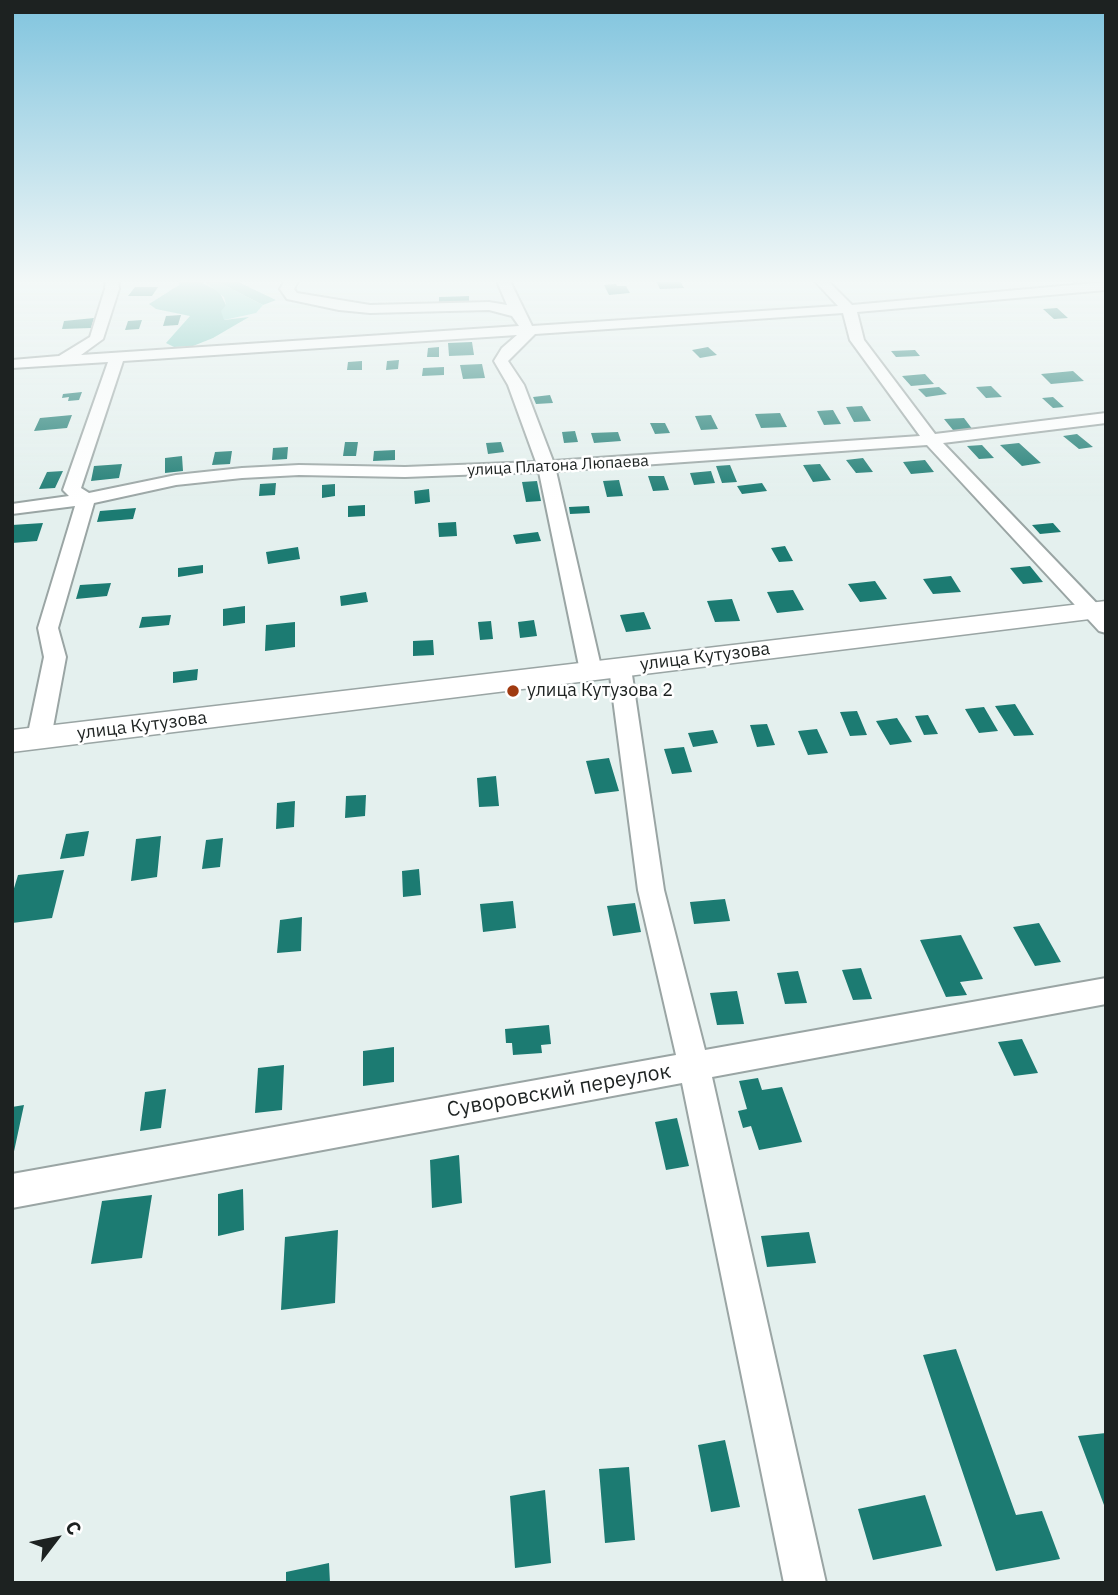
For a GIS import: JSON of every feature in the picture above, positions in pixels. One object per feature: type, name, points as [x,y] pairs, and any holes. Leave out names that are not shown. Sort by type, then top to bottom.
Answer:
[{"type":"street","points":[[61,361],[73,353]]},
{"type":"street","points":[[12,364],[189,353]]},
{"type":"street","points":[[505,353],[500,361],[516,385],[547,468],[605,669],[651,890],[694,1066],[805,1583]]},
{"type":"street","points":[[867,353],[931,440],[1101,615]]},
{"type":"street","points":[[20,744],[55,657],[48,628],[86,499],[72,490],[117,358]]},
{"type":"street","name":"улица Платона Люпаева","points":[[12,509],[86,499],[176,480],[242,473],[547,468],[931,440],[1106,418]]},
{"type":"street","name":"улица Кутузова","points":[[20,744],[605,669],[1101,615]]},
{"type":"street","name":"Суворовский переулок","points":[[12,1191],[1106,992]]},
{"type":"building","points":[[427,353],[439,353],[439,357],[427,357]]},
{"type":"building","points":[[449,353],[474,355],[449,356]]},
{"type":"building","points":[[695,353],[717,355],[700,358]]},
{"type":"building","points":[[893,353],[918,353],[920,356],[896,357]]},
{"type":"building","points":[[399,360],[398,369],[386,370],[387,361]]},
{"type":"building","points":[[362,361],[362,370],[347,370],[348,362]]},
{"type":"building","points":[[482,364],[485,378],[463,379],[460,365]]},
{"type":"building","points":[[444,367],[444,375],[422,376],[423,368]]},
{"type":"building","points":[[1073,371],[1084,381],[1051,384],[1041,374]]},
{"type":"building","points":[[925,374],[934,384],[911,386],[902,376]]},
{"type":"building","points":[[991,386],[1002,397],[986,398],[976,387]]},
{"type":"building","points":[[939,387],[947,394],[926,397],[918,389]]},
{"type":"building","points":[[82,392],[79,400],[68,401],[69,397],[62,398],[63,394]]},
{"type":"building","points":[[550,395],[553,403],[536,404],[533,397]]},
{"type":"building","points":[[1053,397],[1064,407],[1053,408],[1042,398]]},
{"type":"building","points":[[862,406],[871,421],[854,422],[846,407]]},
{"type":"building","points":[[833,410],[841,424],[824,425],[817,411]]},
{"type":"building","points":[[780,413],[787,427],[761,428],[755,414]]},
{"type":"building","points":[[72,415],[67,428],[34,431],[40,418]]},
{"type":"building","points":[[711,415],[718,429],[701,430],[695,416]]},
{"type":"building","points":[[964,418],[973,430],[953,430],[944,419]]},
{"type":"building","points":[[650,423],[665,423],[670,433],[655,434]]},
{"type":"building","points":[[575,431],[578,442],[564,443],[562,432]]},
{"type":"building","points":[[618,432],[621,441],[594,443],[591,433]]},
{"type":"building","points":[[1077,434],[1093,447],[1079,449],[1063,436]]},
{"type":"building","points":[[345,442],[358,442],[356,456],[343,456]]},
{"type":"building","points":[[501,442],[504,452],[488,454],[486,443]]},
{"type":"building","points":[[1019,443],[1041,463],[1022,466],[1000,445]]},
{"type":"building","points":[[982,445],[994,458],[979,459],[967,446]]},
{"type":"building","points":[[288,447],[287,459],[272,460],[273,448]]},
{"type":"building","points":[[395,450],[395,460],[373,461],[374,451]]},
{"type":"building","points":[[232,451],[230,464],[212,465],[215,452]]},
{"type":"building","points":[[182,456],[183,471],[165,473],[165,458]]},
{"type":"building","points":[[863,458],[873,472],[856,473],[846,460]]},
{"type":"building","points":[[925,460],[934,472],[911,474],[903,462]]},
{"type":"building","points":[[122,464],[119,478],[91,481],[94,466]]},
{"type":"building","points":[[820,464],[831,480],[813,482],[803,465]]},
{"type":"building","points":[[730,465],[737,482],[722,483],[716,466]]},
{"type":"building","points":[[63,471],[55,488],[39,489],[47,472]]},
{"type":"building","points":[[711,471],[715,483],[694,485],[690,473]]},
{"type":"building","points":[[648,476],[664,476],[669,490],[653,491]]},
{"type":"building","points":[[619,480],[623,496],[607,497],[603,481]]},
{"type":"building","points":[[537,481],[541,501],[526,502],[522,482]]},
{"type":"building","points":[[276,483],[275,495],[259,496],[260,484]]},
{"type":"building","points":[[762,483],[767,491],[742,494],[737,486]]},
{"type":"building","points":[[335,484],[335,496],[322,498],[322,485]]},
{"type":"building","points":[[429,489],[430,502],[415,504],[414,491]]},
{"type":"building","points":[[365,505],[365,516],[348,517],[348,506]]},
{"type":"building","points":[[589,506],[590,513],[570,514],[569,507]]},
{"type":"building","points":[[136,508],[133,519],[97,522],[100,511]]},
{"type":"building","points":[[456,522],[457,536],[439,537],[438,523]]},
{"type":"building","points":[[43,523],[37,541],[12,543],[12,525]]},
{"type":"building","points":[[1053,523],[1061,532],[1040,534],[1032,525]]},
{"type":"building","points":[[538,532],[541,541],[516,544],[513,535]]},
{"type":"building","points":[[785,546],[793,561],[779,562],[771,548]]},
{"type":"building","points":[[298,547],[300,559],[268,564],[266,552]]},
{"type":"building","points":[[203,565],[203,573],[178,577],[178,568]]},
{"type":"building","points":[[1030,566],[1043,582],[1023,584],[1010,568]]},
{"type":"building","points":[[951,576],[961,592],[933,594],[923,579]]},
{"type":"building","points":[[875,581],[887,599],[860,602],[848,584]]},
{"type":"building","points":[[111,583],[107,596],[76,599],[80,585]]},
{"type":"building","points":[[793,590],[804,610],[777,613],[767,592]]},
{"type":"building","points":[[366,592],[368,602],[341,606],[340,596]]},
{"type":"building","points":[[732,599],[740,621],[715,622],[707,601]]},
{"type":"building","points":[[245,606],[245,623],[223,626],[223,609]]},
{"type":"building","points":[[644,612],[651,629],[626,632],[620,615]]},
{"type":"building","points":[[171,615],[169,625],[139,628],[142,617]]},
{"type":"building","points":[[534,620],[537,636],[520,638],[518,622]]},
{"type":"building","points":[[491,621],[493,639],[480,640],[478,622]]},
{"type":"building","points":[[295,622],[295,647],[265,651],[266,625]]},
{"type":"building","points":[[433,640],[434,655],[413,656],[413,641]]},
{"type":"building","points":[[198,669],[197,680],[173,683],[173,672]]},
{"type":"building","points":[[1015,704],[1034,735],[1014,736],[995,706]]},
{"type":"building","points":[[984,707],[998,731],[979,733],[965,709]]},
{"type":"building","points":[[857,711],[867,735],[850,736],[840,712]]},
{"type":"building","points":[[928,715],[938,734],[924,735],[915,716]]},
{"type":"building","points":[[897,718],[912,742],[890,745],[876,721]]},
{"type":"building","points":[[767,724],[775,745],[757,747],[750,725]]},
{"type":"building","points":[[817,729],[828,753],[808,755],[798,731]]},
{"type":"building","points":[[713,730],[718,743],[693,747],[688,733]]},
{"type":"building","points":[[684,747],[692,772],[672,774],[664,749]]},
{"type":"building","points":[[609,758],[619,791],[595,794],[586,761]]},
{"type":"building","points":[[496,776],[499,806],[479,807],[477,778]]},
{"type":"building","points":[[366,795],[365,816],[345,818],[346,796]]},
{"type":"building","points":[[295,801],[294,827],[276,829],[277,803]]},
{"type":"building","points":[[89,831],[84,856],[60,859],[66,834]]},
{"type":"building","points":[[161,836],[157,877],[131,881],[136,839]]},
{"type":"building","points":[[223,838],[220,867],[202,869],[206,840]]},
{"type":"building","points":[[419,869],[421,895],[403,897],[402,871]]},
{"type":"building","points":[[64,870],[52,918],[12,923],[12,895],[18,875]]},
{"type":"building","points":[[725,899],[730,921],[694,924],[690,902]]},
{"type":"building","points":[[513,901],[516,928],[483,932],[480,904]]},
{"type":"building","points":[[635,903],[641,932],[613,936],[607,906]]},
{"type":"building","points":[[302,917],[301,951],[277,953],[280,920]]},
{"type":"building","points":[[1039,923],[1061,962],[1035,966],[1013,927]]},
{"type":"building","points":[[961,935],[983,979],[960,982],[967,995],[946,997],[920,940]]},
{"type":"building","points":[[861,968],[872,999],[853,1000],[842,970]]},
{"type":"building","points":[[798,971],[807,1003],[785,1004],[777,973]]},
{"type":"building","points":[[737,991],[744,1024],[717,1025],[710,993]]},
{"type":"building","points":[[549,1025],[551,1044],[541,1045],[542,1053],[513,1055],[512,1043],[506,1043],[505,1029]]},
{"type":"building","points":[[1022,1039],[1038,1073],[1014,1076],[998,1042]]},
{"type":"building","points":[[394,1047],[394,1082],[363,1086],[363,1051]]},
{"type":"building","points":[[284,1065],[282,1110],[255,1113],[258,1068]]},
{"type":"building","points":[[758,1078],[762,1090],[782,1087],[802,1142],[759,1150],[751,1126],[743,1128],[738,1111],[747,1109],[739,1081]]},
{"type":"building","points":[[166,1089],[161,1128],[140,1131],[145,1092]]},
{"type":"building","points":[[24,1105],[13,1156],[12,1107]]},
{"type":"building","points":[[677,1118],[689,1166],[666,1170],[655,1122]]},
{"type":"building","points":[[459,1155],[462,1203],[432,1208],[430,1160]]},
{"type":"building","points":[[243,1189],[244,1230],[218,1236],[218,1194]]},
{"type":"building","points":[[152,1195],[142,1258],[91,1264],[102,1201]]},
{"type":"building","points":[[338,1230],[335,1303],[281,1310],[285,1237]]},
{"type":"building","points":[[809,1232],[816,1263],[767,1267],[761,1236]]},
{"type":"building","points":[[956,1349],[1016,1515],[1042,1511],[1060,1559],[996,1571],[923,1355]]},
{"type":"building","points":[[1106,1433],[1106,1505],[1104,1505],[1078,1436]]},
{"type":"building","points":[[725,1440],[740,1507],[711,1512],[698,1445]]},
{"type":"building","points":[[629,1467],[635,1540],[605,1543],[599,1469]]},
{"type":"building","points":[[545,1490],[551,1563],[515,1568],[510,1496]]},
{"type":"building","points":[[925,1495],[942,1546],[873,1560],[858,1509]]},
{"type":"building","points":[[329,1563],[330,1583],[286,1583],[286,1572]]},
{"type":"place","name":"улица Кутузова 2","points":[[513,691]]}]
